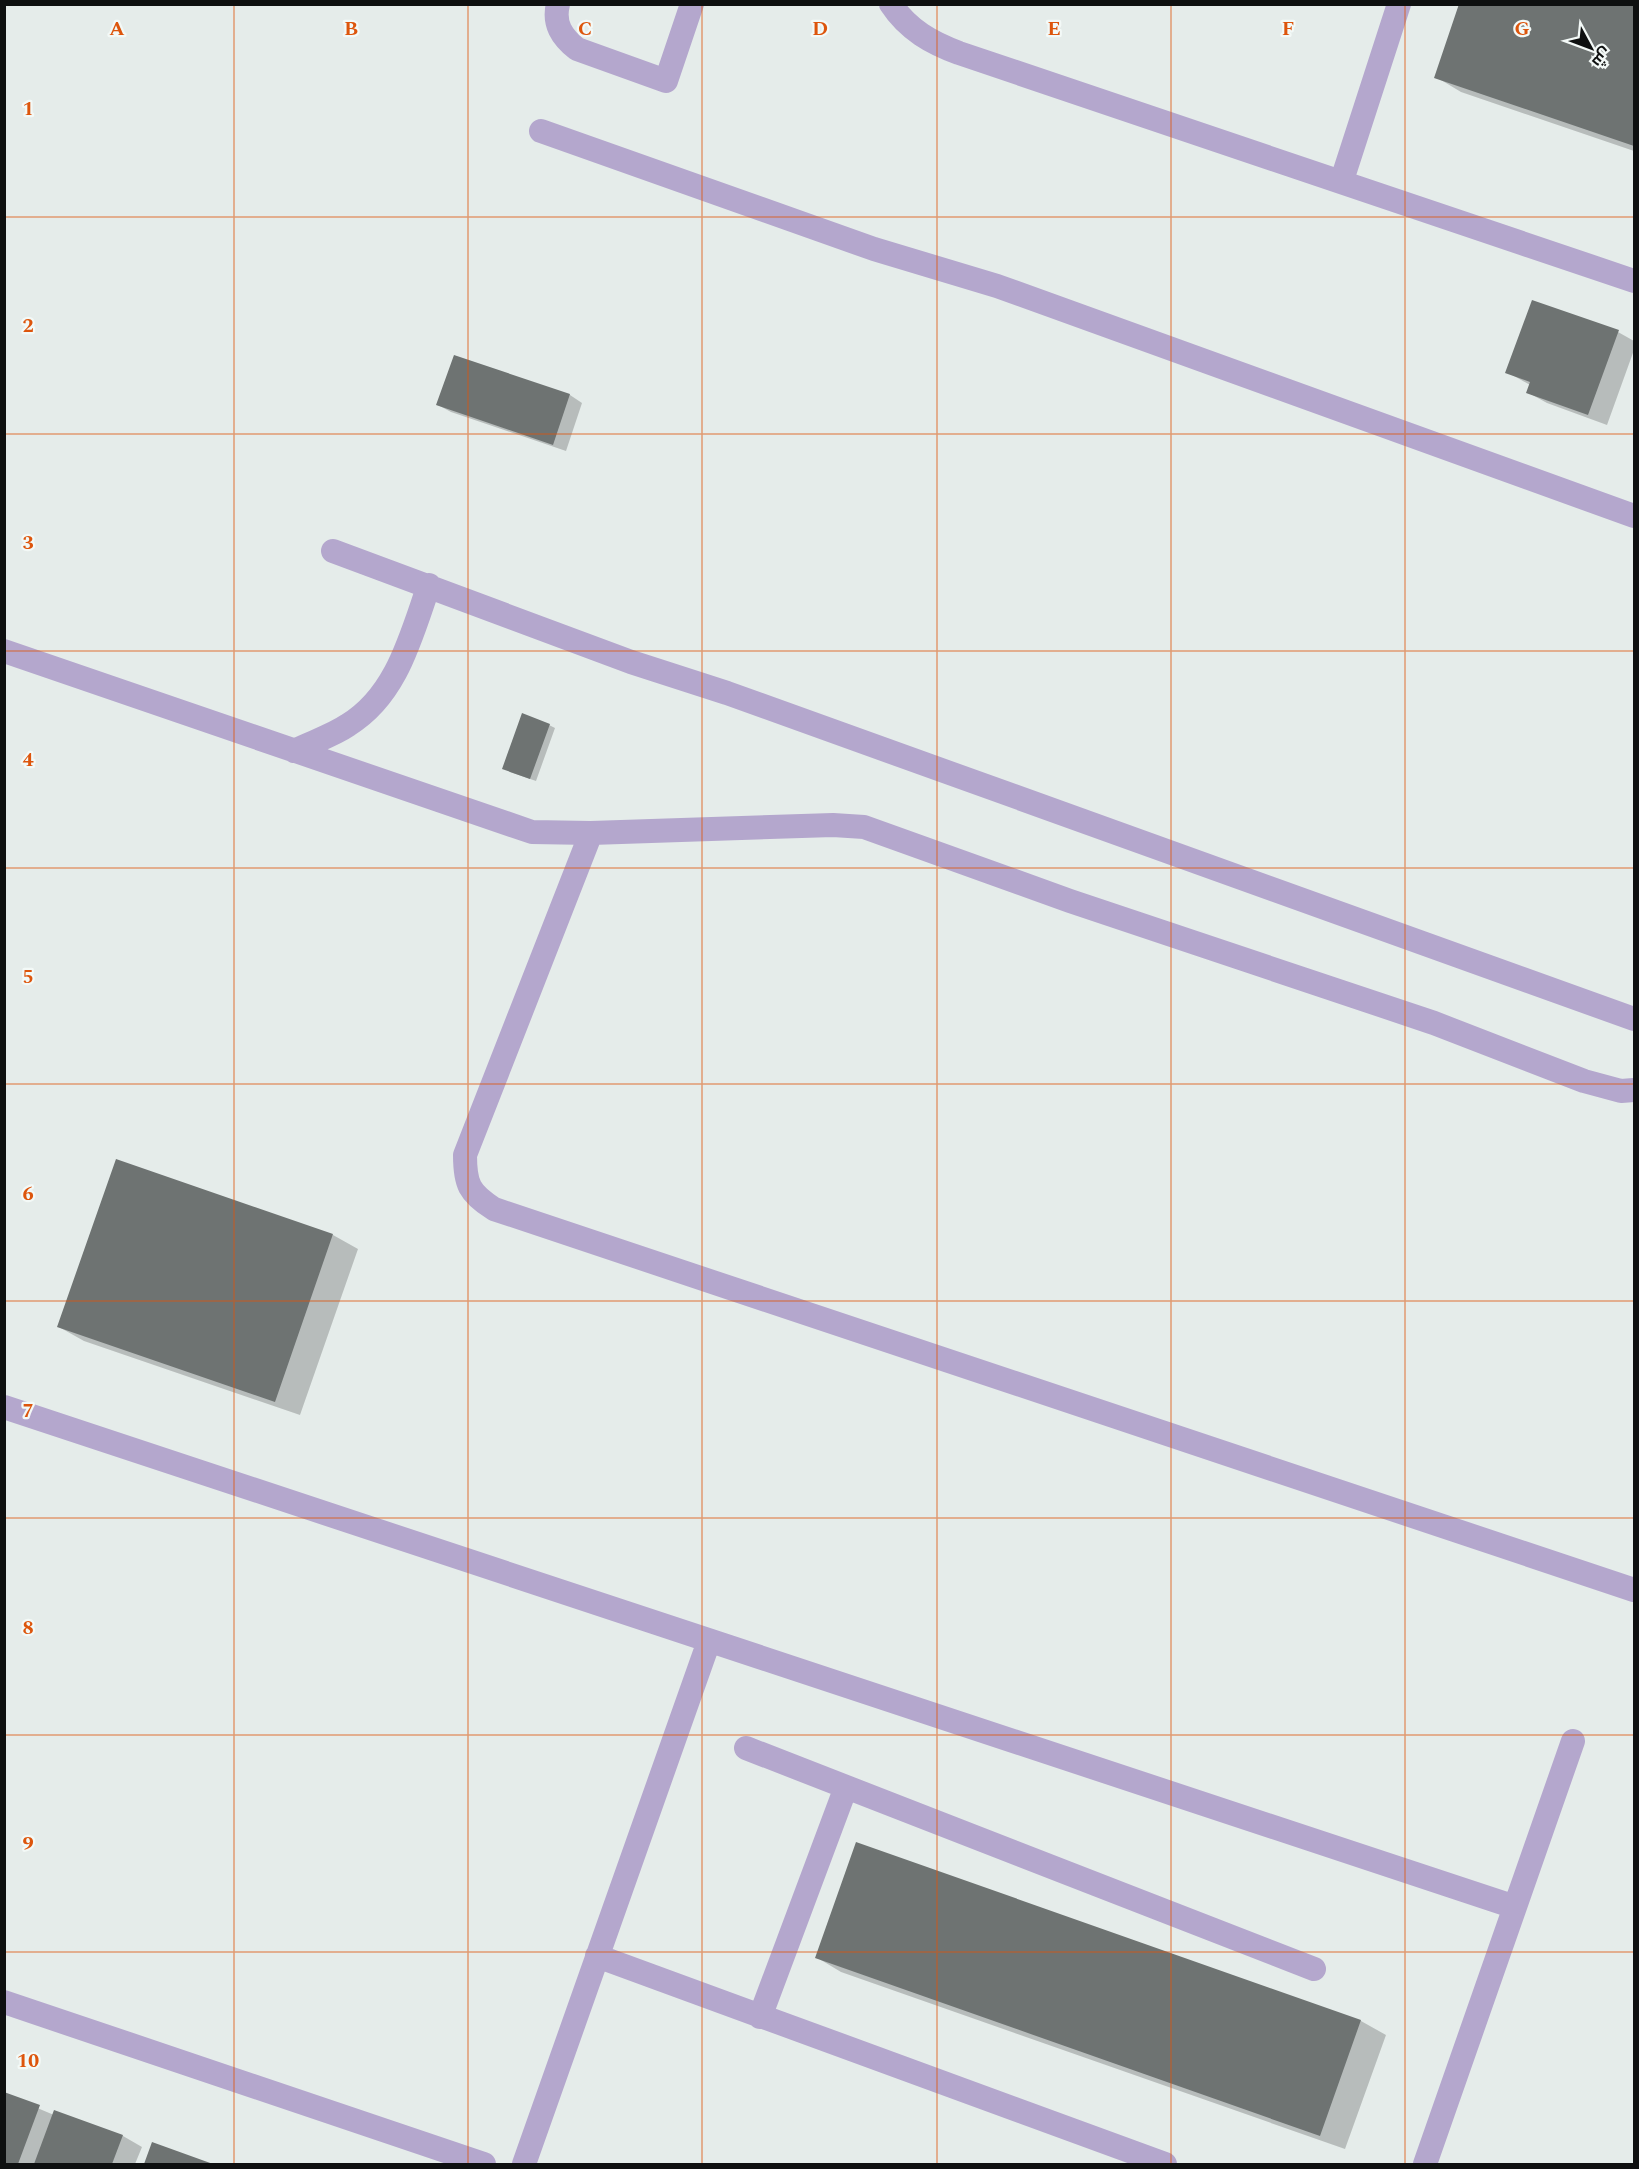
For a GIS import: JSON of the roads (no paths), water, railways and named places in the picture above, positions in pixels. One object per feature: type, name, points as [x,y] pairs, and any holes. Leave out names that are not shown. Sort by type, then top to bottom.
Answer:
[{"type":"lane","points":[[558,4],[556,13],[558,27],[566,40],[577,49],[666,81],[692,4]]},
{"type":"lane","points":[[891,4],[913,30],[934,44],[1342,180],[1635,281]]},
{"type":"lane","points":[[1342,180],[1399,4]]},
{"type":"lane","points":[[541,131],[874,249],[997,286],[1635,516]]},
{"type":"lane","points":[[333,551],[631,662],[727,693],[1635,1019]]},
{"type":"lane","points":[[294,751],[348,725],[375,704],[401,663],[429,585]]},
{"type":"lane","points":[[4,651],[532,832],[591,833],[833,825],[864,827],[1070,901],[1434,1023],[1584,1081],[1621,1091],[1635,1090]]},
{"type":"lane","points":[[591,833],[465,1155],[465,1177],[475,1197],[494,1209],[1635,1590]]},
{"type":"lane","points":[[4,1407],[1515,1907]]},
{"type":"lane","points":[[524,2164],[709,1641]]},
{"type":"lane","points":[[1425,2164],[1573,1741]]},
{"type":"lane","points":[[746,1748],[1314,1969]]},
{"type":"lane","points":[[760,2017],[846,1787]]},
{"type":"lane","points":[[597,1956],[1165,2164]]},
{"type":"lane","points":[[4,2002],[484,2164]]}]
